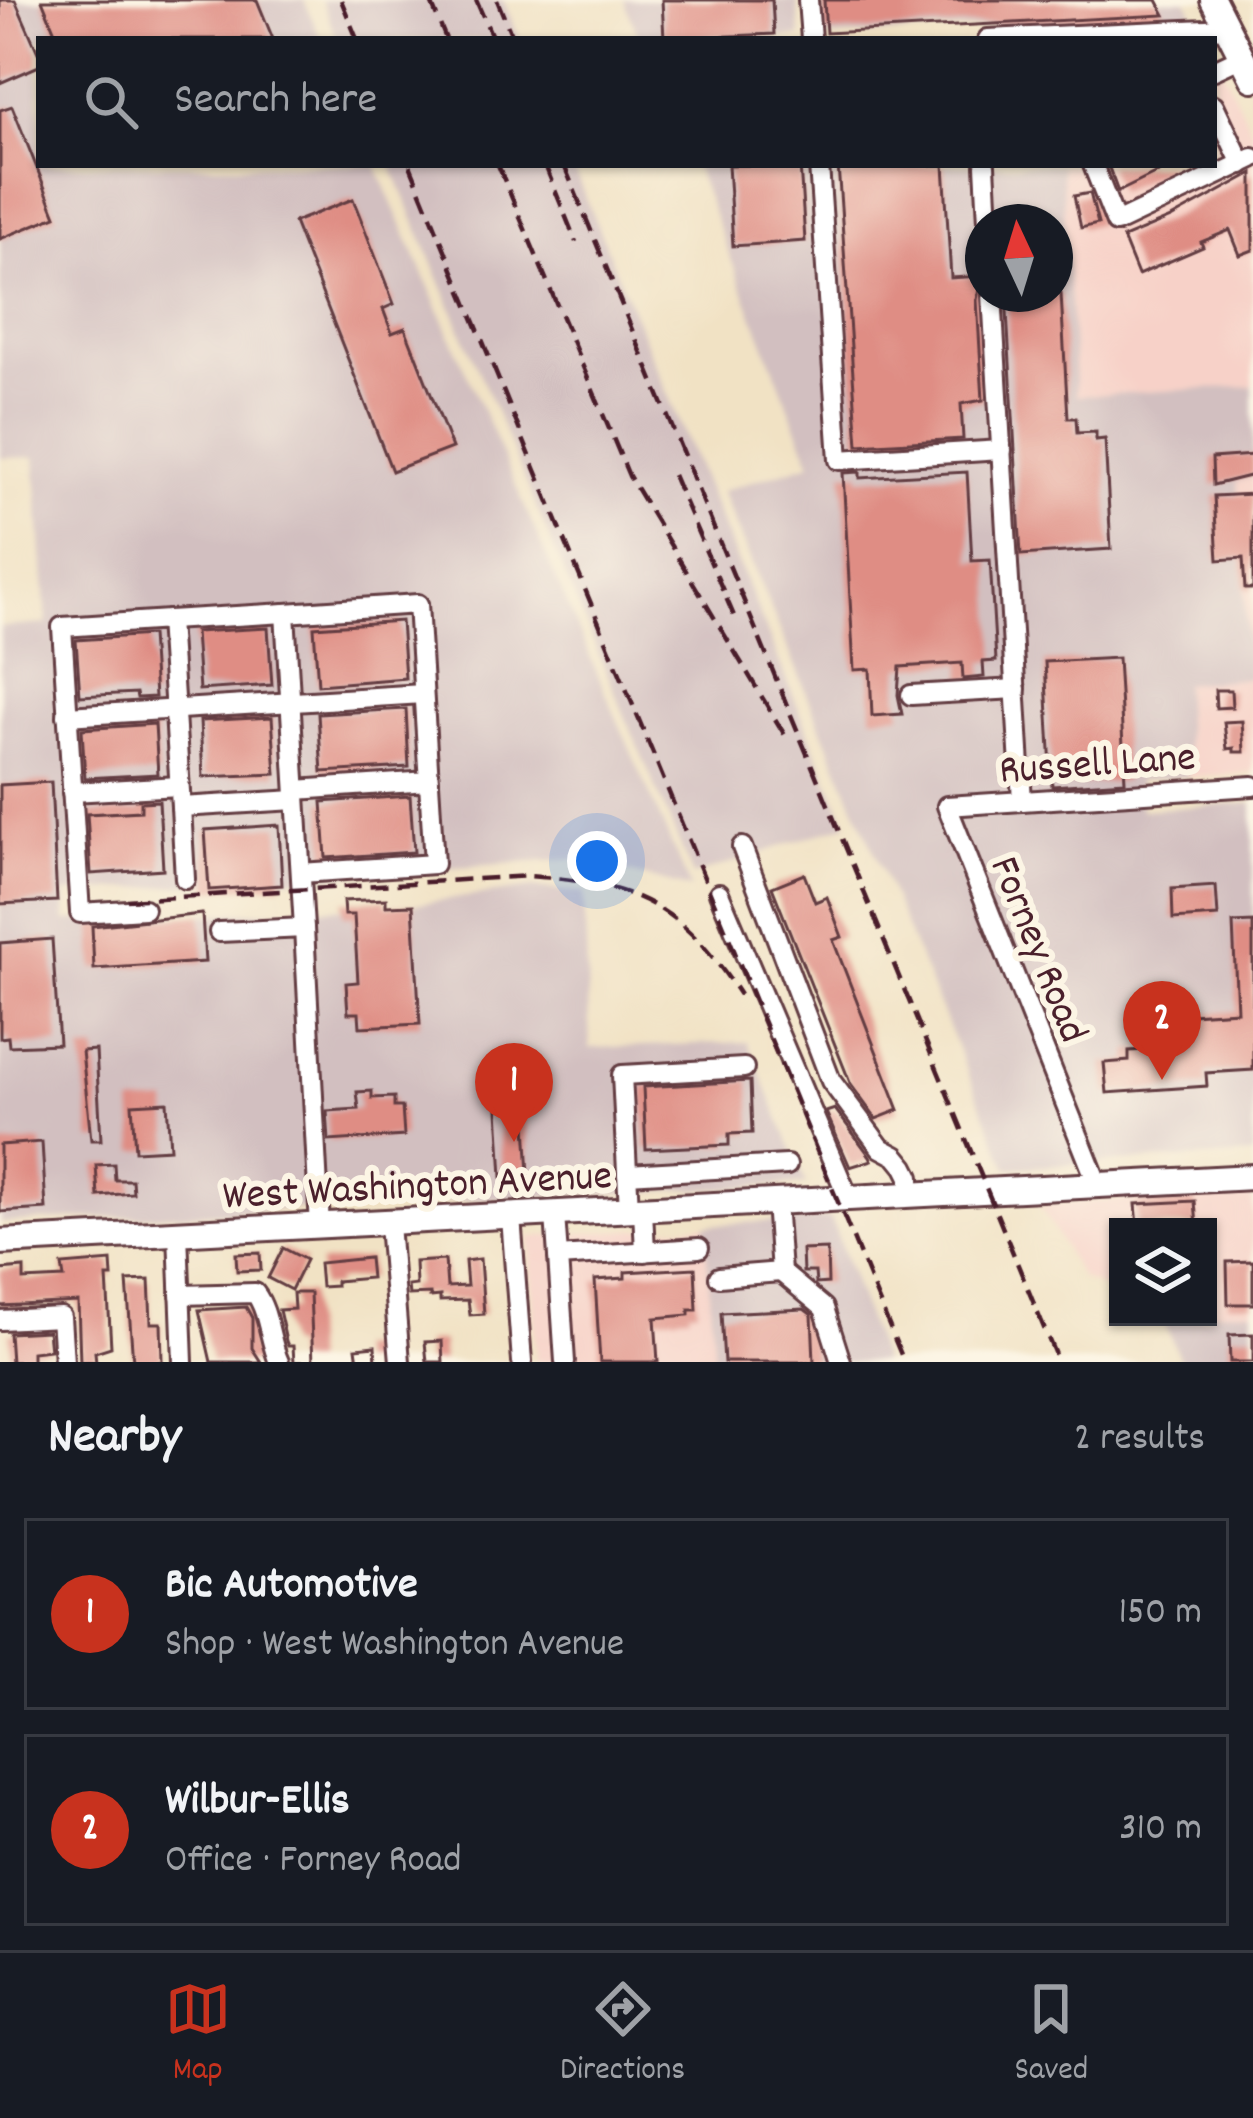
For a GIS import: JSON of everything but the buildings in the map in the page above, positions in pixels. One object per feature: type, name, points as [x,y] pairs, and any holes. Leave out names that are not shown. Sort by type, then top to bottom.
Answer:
[{"type":"main road","points":[[1214,0],[1247,68]]},
{"type":"main road","name":"West Washington Avenue","points":[[0,1242],[1253,1177]]},
{"type":"street","points":[[808,0],[811,36]]},
{"type":"street","points":[[1058,36],[1228,28]]},
{"type":"street","points":[[1217,70],[1247,68]]},
{"type":"street","points":[[1094,168],[1116,223],[1248,161],[1217,110]]},
{"type":"street","points":[[819,168],[839,460],[1002,450]]},
{"type":"street","points":[[985,168],[987,204]]},
{"type":"street","points":[[993,312],[1022,801]]},
{"type":"street","points":[[144,908],[80,913],[62,626],[418,604],[434,865],[301,873]]},
{"type":"street","points":[[285,613],[320,1227]]},
{"type":"street","points":[[169,620],[185,880]]},
{"type":"street","points":[[911,695],[1016,689]]},
{"type":"street","points":[[68,716],[423,694]]},
{"type":"street","points":[[181,807],[429,781]]},
{"type":"street","points":[[72,792],[179,786]]},
{"type":"street","name":"Russell Lane","points":[[946,806],[1253,786]]},
{"type":"street","name":"Forney Road","points":[[946,806],[1098,1185]]},
{"type":"street","points":[[742,847],[832,1081],[880,1148],[905,1167],[910,1195]]},
{"type":"street","points":[[719,893],[843,1198]]},
{"type":"street","points":[[219,932],[304,928]]},
{"type":"street","points":[[645,1252],[627,1174],[622,1075],[744,1068]]},
{"type":"street","points":[[627,1174],[787,1166]]},
{"type":"street","points":[[776,1202],[781,1272]]},
{"type":"street","points":[[555,1215],[565,1362]]},
{"type":"street","points":[[511,1217],[521,1362]]},
{"type":"street","points":[[389,1224],[400,1362]]},
{"type":"street","points":[[178,1233],[183,1362]]},
{"type":"street","points":[[558,1257],[699,1248]]},
{"type":"street","points":[[719,1276],[781,1272],[824,1308],[841,1362]]},
{"type":"street","points":[[180,1295],[255,1293],[262,1302],[269,1342],[279,1362]]},
{"type":"street","points":[[0,1320],[61,1317],[64,1362]]},
{"type":"shaded area","points":[[0,0],[304,0],[320,36],[36,36],[36,168],[377,168],[691,889],[575,859],[66,893],[65,921],[414,904],[532,888],[584,892],[590,1048],[748,1042],[806,1184],[0,1223],[0,627],[47,624],[35,457],[0,458]]},
{"type":"shaded area","points":[[321,0],[503,0],[519,36],[337,36]]},
{"type":"shaded area","points":[[624,0],[797,0],[800,36],[639,36]]},
{"type":"shaded area","points":[[821,0],[1187,0],[1195,16],[857,36],[823,36]]},
{"type":"shaded area","points":[[1217,59],[1253,133],[1253,386],[1076,396],[1071,312],[1073,204],[1064,204],[1061,168],[1217,168]]},
{"type":"shaded area","points":[[392,168],[573,168],[847,824],[693,876]]},
{"type":"shaded area","points":[[695,168],[1061,168],[1064,204],[965,204],[965,312],[1071,312],[1076,396],[1253,386],[1253,477],[1237,482],[1250,678],[1183,684],[1188,777],[1139,780],[1141,810],[1253,803],[1253,1155],[1008,1168],[721,491],[811,463]]},
{"type":"shaded area","points":[[1253,477],[1253,773],[1188,777],[1183,683],[1250,678],[1237,481]]},
{"type":"shaded area","points":[[1253,1193],[1253,1310],[1217,1312],[1217,1218],[1109,1218],[1109,1291],[1081,1278],[1040,1205]]},
{"type":"shaded area","points":[[831,1218],[882,1362],[714,1362],[705,1225]]},
{"type":"shaded area","points":[[705,1225],[714,1362],[536,1362],[530,1237]]},
{"type":"shaded area","points":[[1253,1310],[1253,1362],[1181,1362],[1166,1326],[1217,1326],[1217,1312]]},
{"type":"railway","points":[[341,0],[356,36]]},
{"type":"railway","points":[[430,0],[445,36]]},
{"type":"railway","points":[[476,0],[492,36]]},
{"type":"railway","points":[[497,0],[512,36]]},
{"type":"railway","points":[[411,168],[904,1362]]},
{"type":"railway","points":[[499,168],[629,476],[786,737]]},
{"type":"railway","points":[[546,168],[576,242]]},
{"type":"railway","points":[[565,168],[1058,1362]]},
{"type":"railway","points":[[673,475],[737,623]]},
{"type":"railway","points":[[127,900],[529,876],[566,879],[652,904],[697,939],[740,995]]},
{"type":"place","name":"Wilbur-Ellis","points":[[1162,1080]]},
{"type":"place","name":"Bic Automotive","points":[[514,1142]]}]
